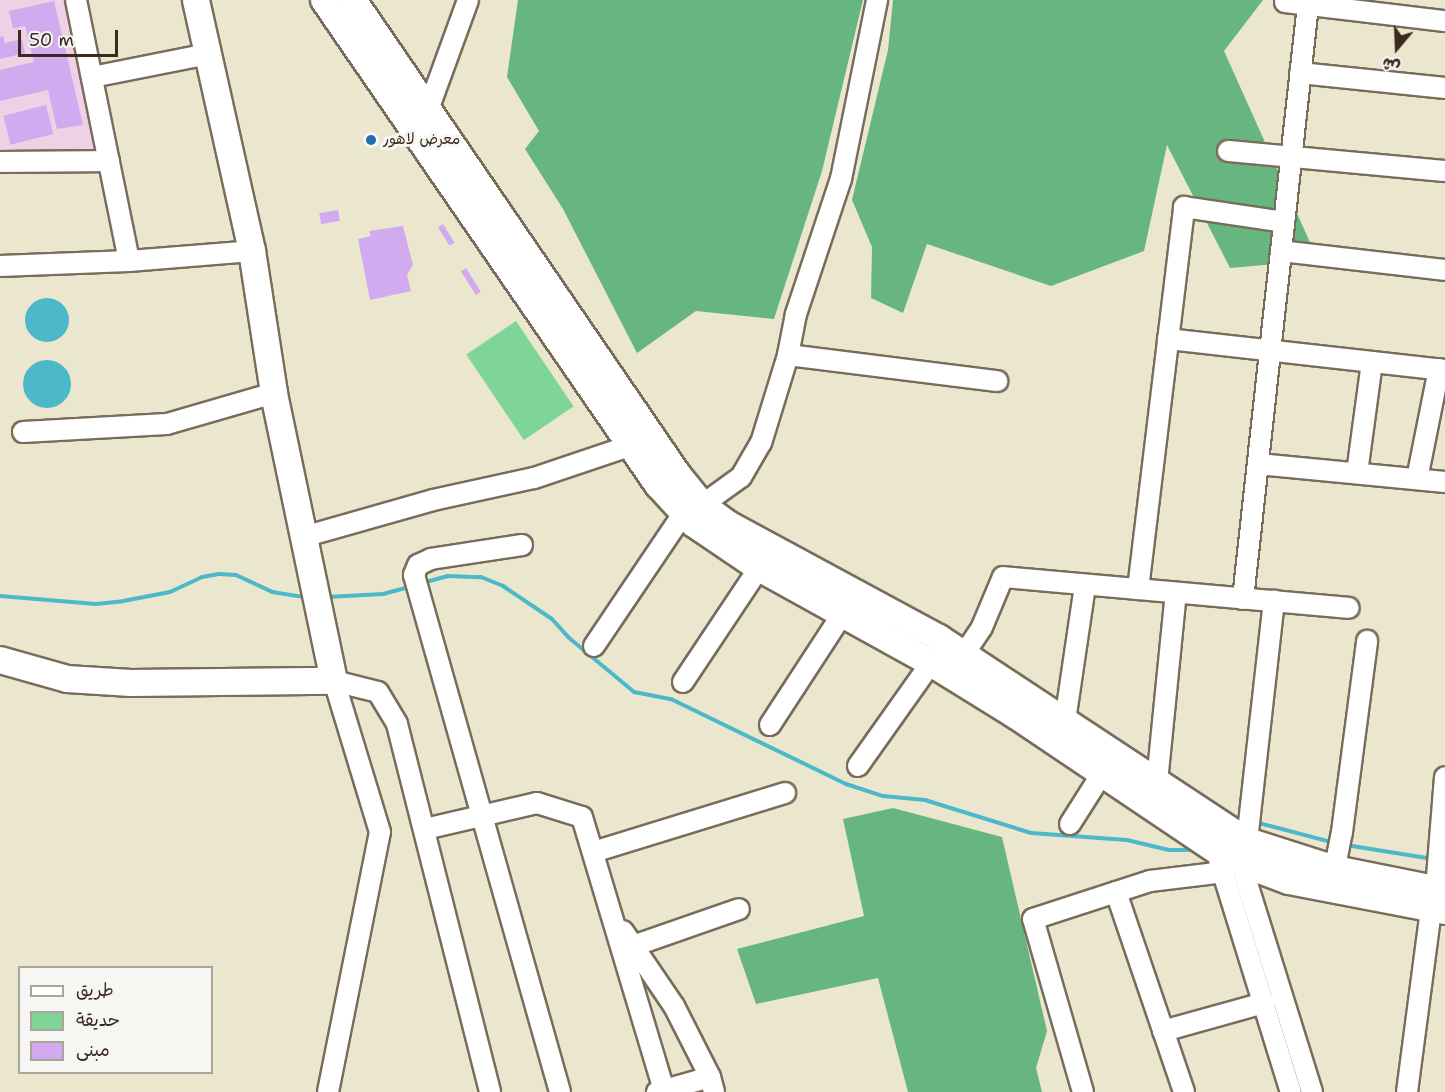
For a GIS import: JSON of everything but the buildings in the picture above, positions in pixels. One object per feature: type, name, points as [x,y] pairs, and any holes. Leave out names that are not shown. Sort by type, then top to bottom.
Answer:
[{"type":"main road","points":[[0,660],[67,679],[131,683],[333,681],[274,393],[252,250],[195,0]]},
{"type":"main road","points":[[324,0],[496,232],[713,539],[759,568],[843,613],[1065,721],[1157,782],[1232,857]]},
{"type":"main road","points":[[353,0],[428,110],[496,232],[658,485],[693,509],[730,525],[844,583],[949,664],[1103,772],[1232,857],[1334,871],[1439,894]]},
{"type":"street","points":[[76,0],[129,261]]},
{"type":"street","points":[[428,110],[468,0]]},
{"type":"street","points":[[594,646],[693,509],[741,477],[756,457],[788,355],[796,314],[841,179],[877,0]]},
{"type":"street","points":[[1285,2],[1308,5],[1423,9],[1445,21]]},
{"type":"street","points":[[1243,598],[1308,5]]},
{"type":"street","points":[[92,77],[208,54]]},
{"type":"street","points":[[1300,73],[1445,88]]},
{"type":"street","points":[[1228,150],[1445,171]]},
{"type":"street","points":[[0,162],[109,161]]},
{"type":"street","points":[[1138,589],[1184,207],[1284,222]]},
{"type":"street","points":[[0,266],[129,261],[252,250]]},
{"type":"street","points":[[1281,251],[1445,270]]},
{"type":"street","points":[[1168,339],[1442,369],[1417,479]]},
{"type":"street","points":[[788,355],[997,381]]},
{"type":"street","points":[[1357,473],[1372,362]]},
{"type":"street","points":[[24,432],[167,424],[274,393]]},
{"type":"street","points":[[303,537],[433,500],[534,478],[632,445]]},
{"type":"street","points":[[1258,464],[1445,482]]},
{"type":"street","points":[[522,545],[431,559],[418,565],[416,584],[560,1092]]},
{"type":"street","points":[[683,682],[759,568]]},
{"type":"street","points":[[858,766],[982,627],[1003,577],[1348,608]]},
{"type":"street","points":[[1065,721],[1085,585]]},
{"type":"street","points":[[1157,782],[1176,593]]},
{"type":"street","points":[[1274,601],[1232,857],[1264,1003],[1282,1028],[1312,1092]]},
{"type":"street","points":[[770,725],[843,613]]},
{"type":"street","points":[[1334,871],[1342,832],[1368,641]]},
{"type":"street","points":[[328,1092],[380,832],[333,681],[371,689],[386,700],[397,724],[490,1092]]},
{"type":"street","points":[[1070,824],[1103,772]]},
{"type":"street","points":[[1407,1092],[1439,894],[1438,850],[1445,777]]},
{"type":"street","points":[[593,852],[785,793]]},
{"type":"street","points":[[425,829],[537,803],[582,817],[613,917],[660,1091],[712,1085],[674,1006],[613,917]]},
{"type":"street","points":[[1083,1092],[1033,919],[1232,857]]},
{"type":"street","points":[[1232,857],[1282,1028],[1292,1092]]},
{"type":"street","points":[[1116,892],[1184,1092]]},
{"type":"street","points":[[633,946],[739,909]]},
{"type":"street","points":[[1163,1031],[1264,1003]]},
{"type":"shaded area","points":[[0,0],[68,0],[102,154],[0,154]]},
{"type":"green space","points":[[518,0],[863,0],[822,171],[774,319],[696,311],[637,353],[563,209],[525,149],[539,131],[507,77]]},
{"type":"green space","points":[[893,0],[1263,0],[1224,51],[1318,260],[1230,268],[1167,145],[1144,251],[1051,286],[927,244],[903,313],[871,298],[872,247],[852,200],[888,50]]},
{"type":"green space","points":[[516,321],[574,406],[524,440],[466,355]]},
{"type":"green space","points":[[893,808],[1002,837],[1047,1031],[1036,1068],[1042,1092],[908,1092],[878,978],[756,1004],[737,949],[864,916],[843,819]]},
{"type":"water","points":[[47,298],[63,304],[69,320],[63,336],[47,342],[31,336],[25,320],[31,304]]},
{"type":"water","points":[[47,360],[64,367],[71,384],[64,401],[47,408],[30,401],[23,384],[30,367]]},
{"type":"waterway","points":[[0,596],[96,604],[170,592],[202,577],[219,574],[236,575],[272,592],[308,598]]},
{"type":"waterway","points":[[422,583],[448,576],[481,577],[503,586],[552,619],[568,637],[634,692],[671,699],[846,784],[883,796],[925,800],[1031,833],[1127,840],[1169,850],[1192,850]]},
{"type":"waterway","points":[[327,597],[383,594],[412,586]]},
{"type":"waterway","points":[[1255,822],[1335,843]]},
{"type":"waterway","points":[[1346,845],[1433,859]]},
{"type":"place","name":"معرض لاهور","points":[[371,140]]}]
